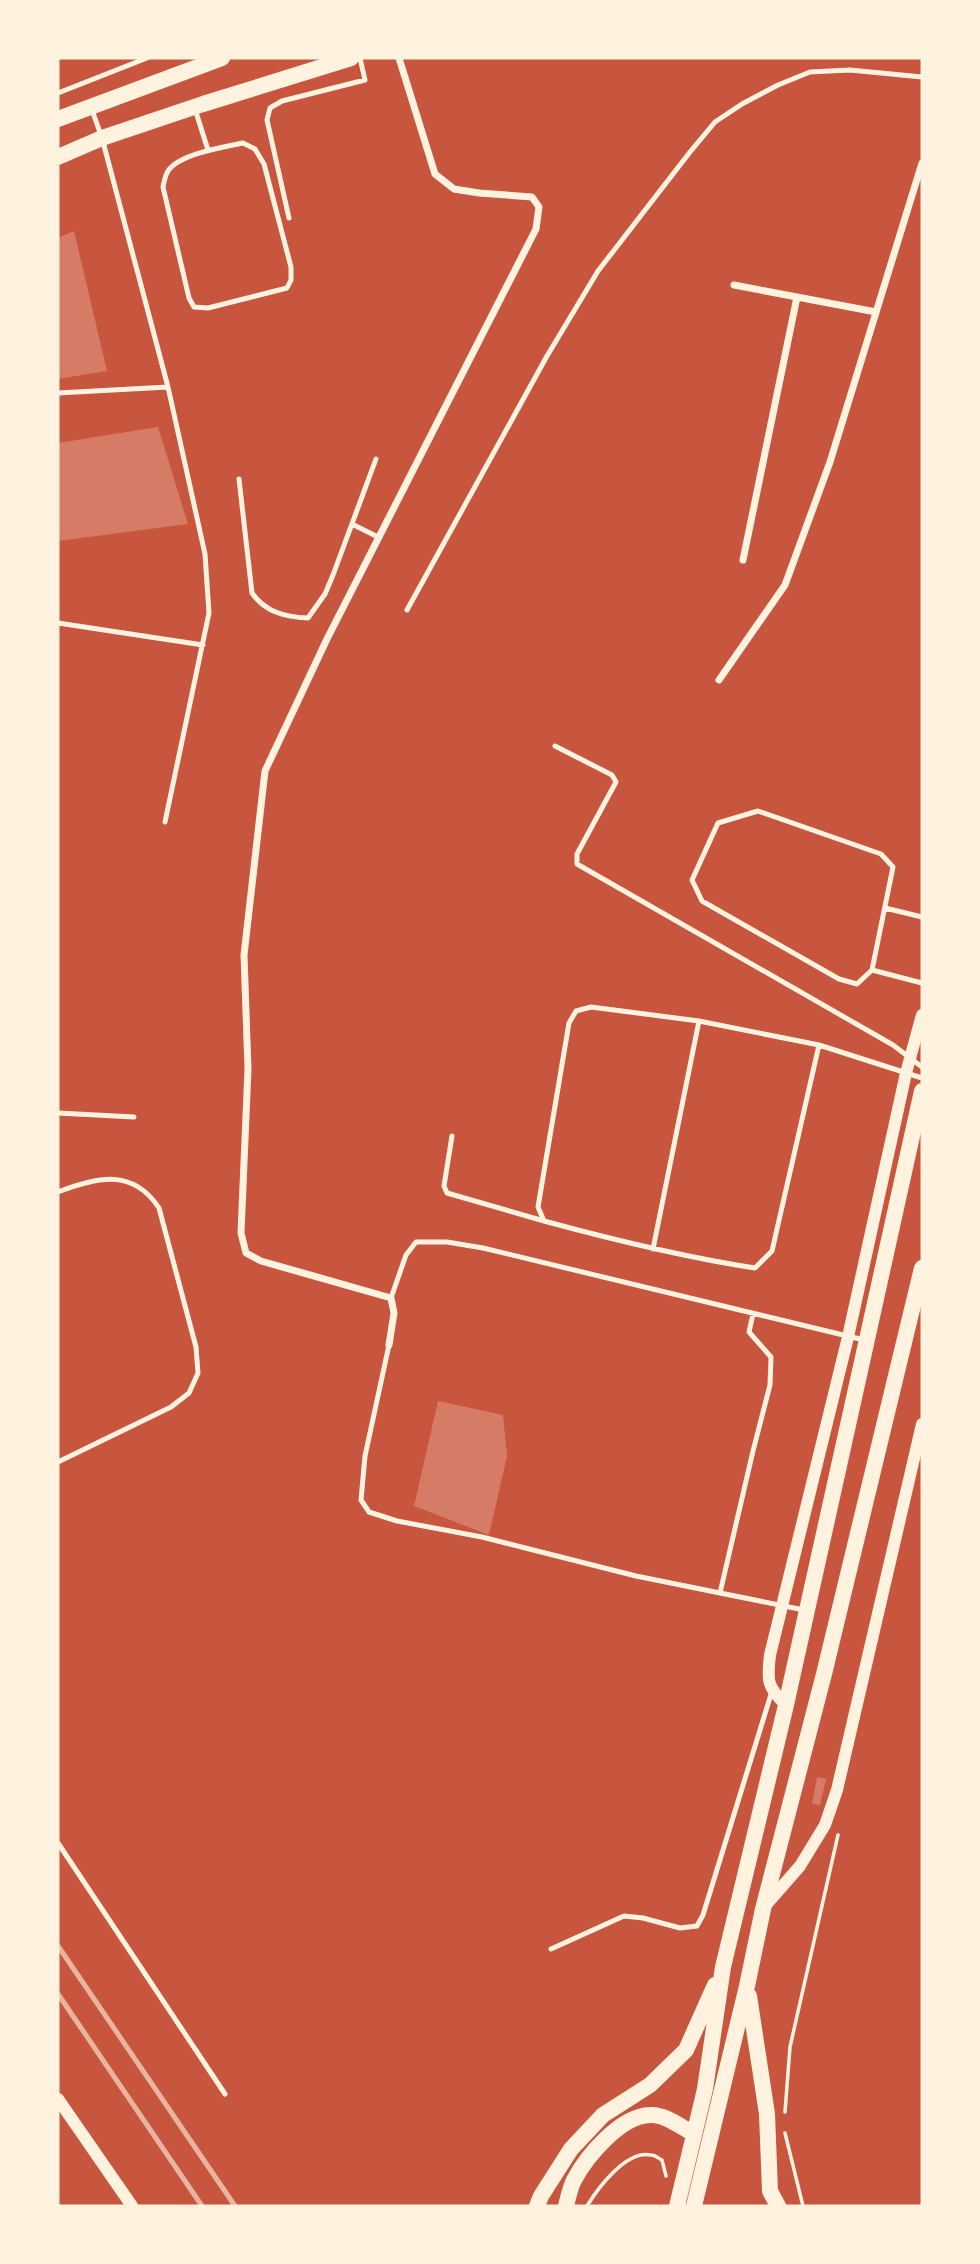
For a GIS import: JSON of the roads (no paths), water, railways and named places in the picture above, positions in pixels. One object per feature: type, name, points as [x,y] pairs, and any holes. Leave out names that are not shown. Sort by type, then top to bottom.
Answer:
[{"type":"main road","points":[[58,119],[222,58]]},
{"type":"main road","points":[[58,157],[102,138],[195,106],[351,58]]},
{"type":"main road","points":[[677,2206],[705,2089],[723,1967],[786,1704],[922,1091]]},
{"type":"main road","points":[[694,2206],[763,1909],[824,1674],[922,1268]]},
{"type":"main road","points":[[537,2206],[571,2149],[603,2115],[650,2085],[686,2050],[723,1967]]},
{"type":"main road","points":[[747,1986],[767,2114],[770,2191],[778,2206]]},
{"type":"main road","points":[[566,2206],[574,2181],[610,2134],[624,2123],[652,2115],[663,2117],[694,2134]]},
{"type":"street","points":[[389,1345],[394,1313],[391,1298],[261,1261],[246,1253],[242,1233],[248,1069],[244,956],[265,771],[378,537],[536,229],[539,207],[532,197],[479,193],[454,188],[435,174],[399,58]]},
{"type":"street","points":[[719,681],[785,585],[830,462],[922,163]]},
{"type":"street","points":[[734,285],[876,312]]},
{"type":"street","points":[[743,560],[797,297]]},
{"type":"street","points":[[786,1704],[772,1691],[768,1674],[782,1604],[848,1336],[906,1073],[917,1063],[922,1014]]},
{"type":"street","points":[[763,1909],[800,1866],[825,1825],[837,1790],[922,1424]]},
{"type":"street","points":[[58,2099],[132,2206]]},
{"type":"lane","points":[[58,93],[147,58]]},
{"type":"lane","points":[[289,218],[267,120],[270,108],[282,101],[365,80],[360,58]]},
{"type":"lane","points":[[407,610],[547,356],[598,271],[715,122],[766,91],[810,72],[850,70],[922,77]]},
{"type":"lane","points":[[91,106],[102,138],[168,387],[205,554],[209,613],[165,822]]},
{"type":"lane","points":[[195,106],[208,150]]},
{"type":"lane","points":[[243,143],[255,149],[264,164],[291,267],[291,280],[286,288],[208,308],[194,307],[189,298],[163,187],[167,173],[174,164],[208,150],[243,143]]},
{"type":"lane","points":[[58,393],[168,387]]},
{"type":"lane","points":[[239,479],[252,593],[263,605],[286,617],[308,618],[317,607],[333,575],[376,459]]},
{"type":"lane","points":[[352,524],[378,537]]},
{"type":"lane","points":[[58,623],[203,645]]},
{"type":"lane","points":[[555,746],[612,775],[616,782],[577,854],[577,864],[882,1039],[917,1063]]},
{"type":"lane","points":[[758,811],[881,854],[893,867],[885,908],[872,970],[856,984],[839,979],[702,901],[692,880],[718,822],[758,811]]},
{"type":"lane","points":[[885,908],[922,917]]},
{"type":"lane","points":[[872,970],[922,983]]},
{"type":"lane","points":[[544,1221],[538,1207],[569,1023],[576,1011],[591,1007],[699,1021],[819,1045],[922,1078]]},
{"type":"lane","points":[[653,1249],[699,1021]]},
{"type":"lane","points":[[452,1136],[444,1186],[447,1193],[653,1249],[755,1268],[772,1251],[819,1045]]},
{"type":"lane","points":[[58,1113],[134,1118]]},
{"type":"lane","points":[[58,1192],[97,1180],[118,1180],[138,1185],[149,1193],[159,1208],[196,1347],[198,1373],[189,1393],[171,1407],[58,1462]]},
{"type":"lane","points":[[391,1298],[407,1255],[416,1242],[433,1241],[483,1248],[867,1341]]},
{"type":"lane","points":[[720,1593],[770,1385],[771,1357],[749,1332],[752,1314]]},
{"type":"lane","points":[[389,1345],[365,1456],[361,1500],[369,1512],[397,1521],[482,1537],[636,1576],[807,1611]]},
{"type":"lane","points":[[551,1949],[624,1916],[680,1927],[697,1926],[704,1915],[772,1691]]},
{"type":"lane","points":[[58,1843],[225,2094]]},
{"type":"railway","points":[[58,1946],[235,2206]]},
{"type":"railway","points":[[58,1994],[202,2206]]}]
